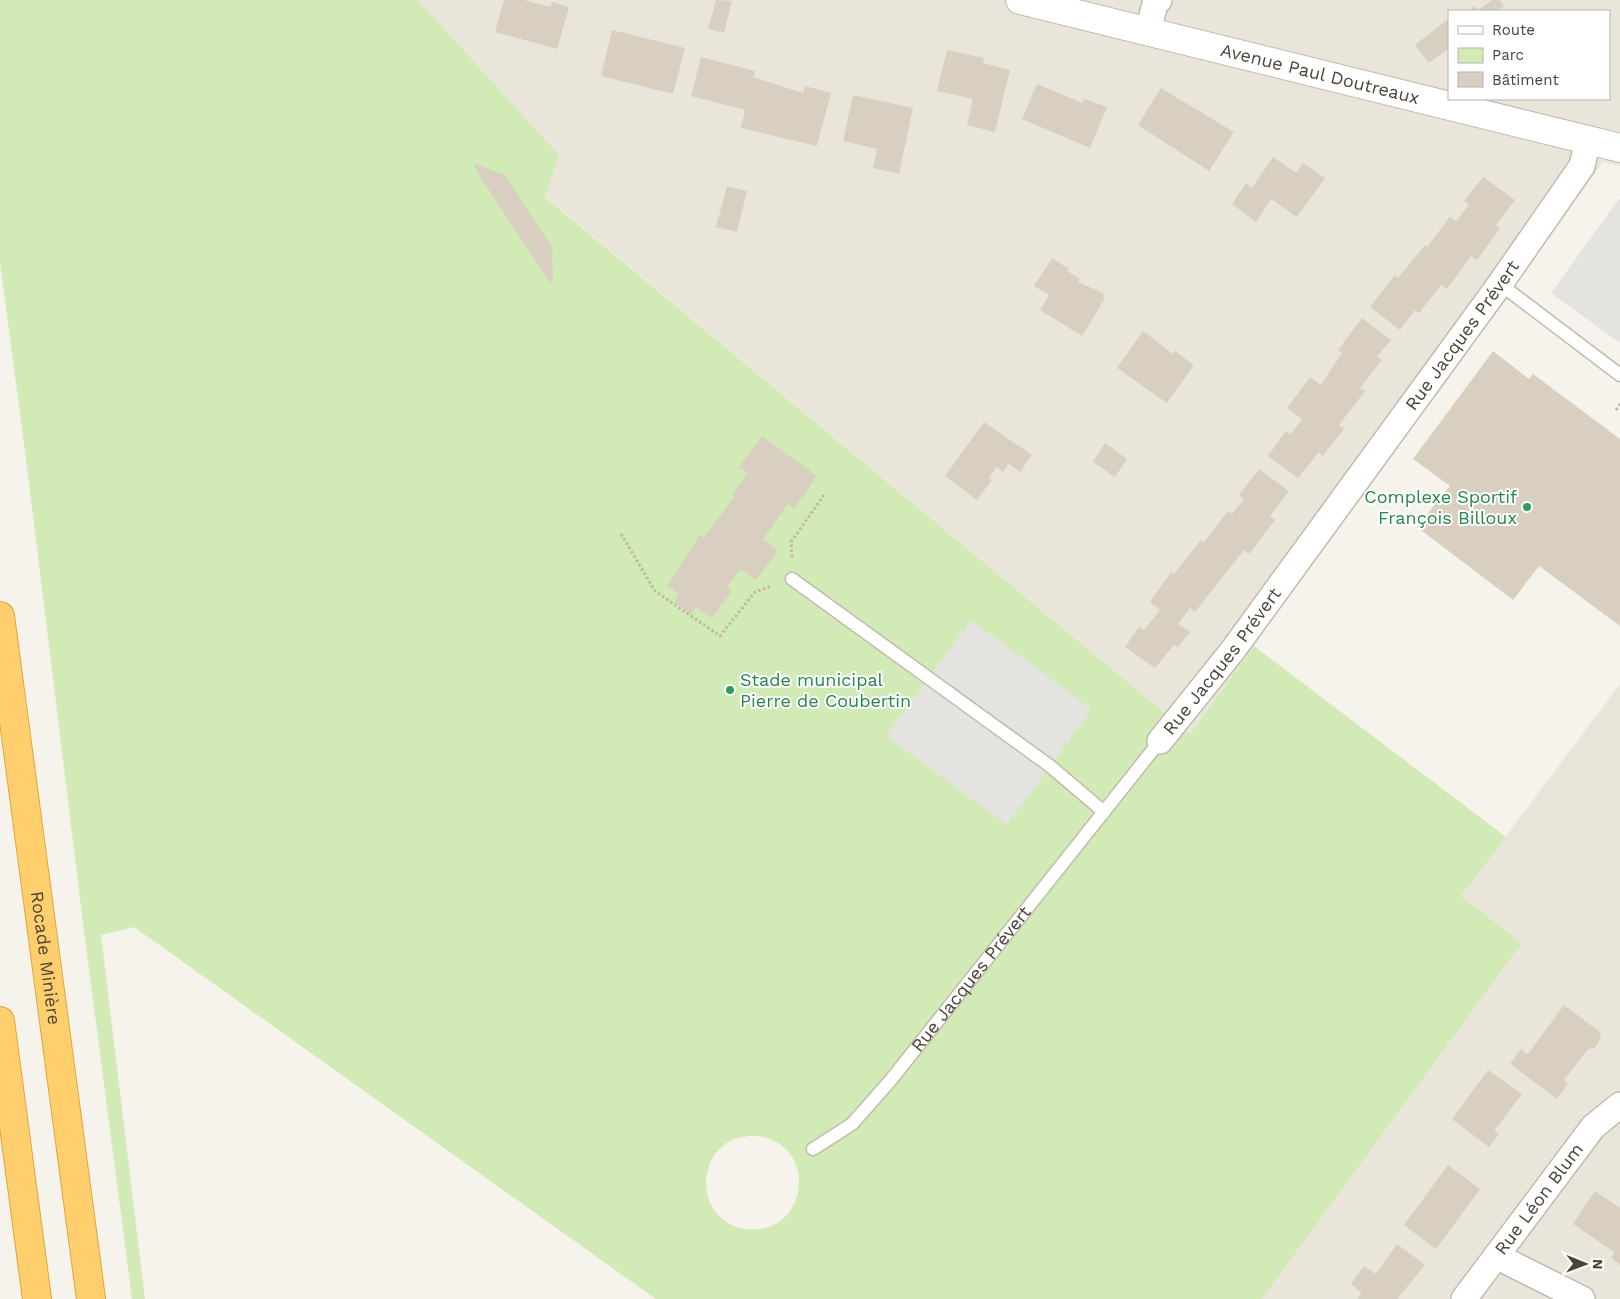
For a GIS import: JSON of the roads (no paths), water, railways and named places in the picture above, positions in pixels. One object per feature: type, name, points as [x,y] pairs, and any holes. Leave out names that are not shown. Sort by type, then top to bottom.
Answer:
[{"type":"highway","name":"Rocade Minière","points":[[0,616],[91,1299]]},
{"type":"highway","points":[[0,1021],[37,1299]]},
{"type":"street","name":"Avenue Paul Doutreaux","points":[[1020,0],[1620,148]]},
{"type":"street","points":[[1148,31],[1154,4],[1159,0]]},
{"type":"street","name":"Rue Jacques Prévert","points":[[1160,741],[1233,650],[1500,284],[1582,166],[1588,140]]},
{"type":"street","name":"Rue Léon Blum","points":[[1464,1299],[1593,1127],[1620,1105]]},
{"type":"street","points":[[1496,1256],[1582,1299]]},
{"type":"lane","points":[[1500,284],[1620,375]]},
{"type":"lane","points":[[792,580],[1050,766],[1104,812]]},
{"type":"lane","name":"Rue Jacques Prévert","points":[[813,1149],[852,1124],[890,1081],[1160,741]]},
{"type":"place","name":"Complexe Sportif François Billoux","points":[[1527,507]]},
{"type":"place","name":"Stade municipal Pierre de Coubertin","points":[[730,690]]}]
